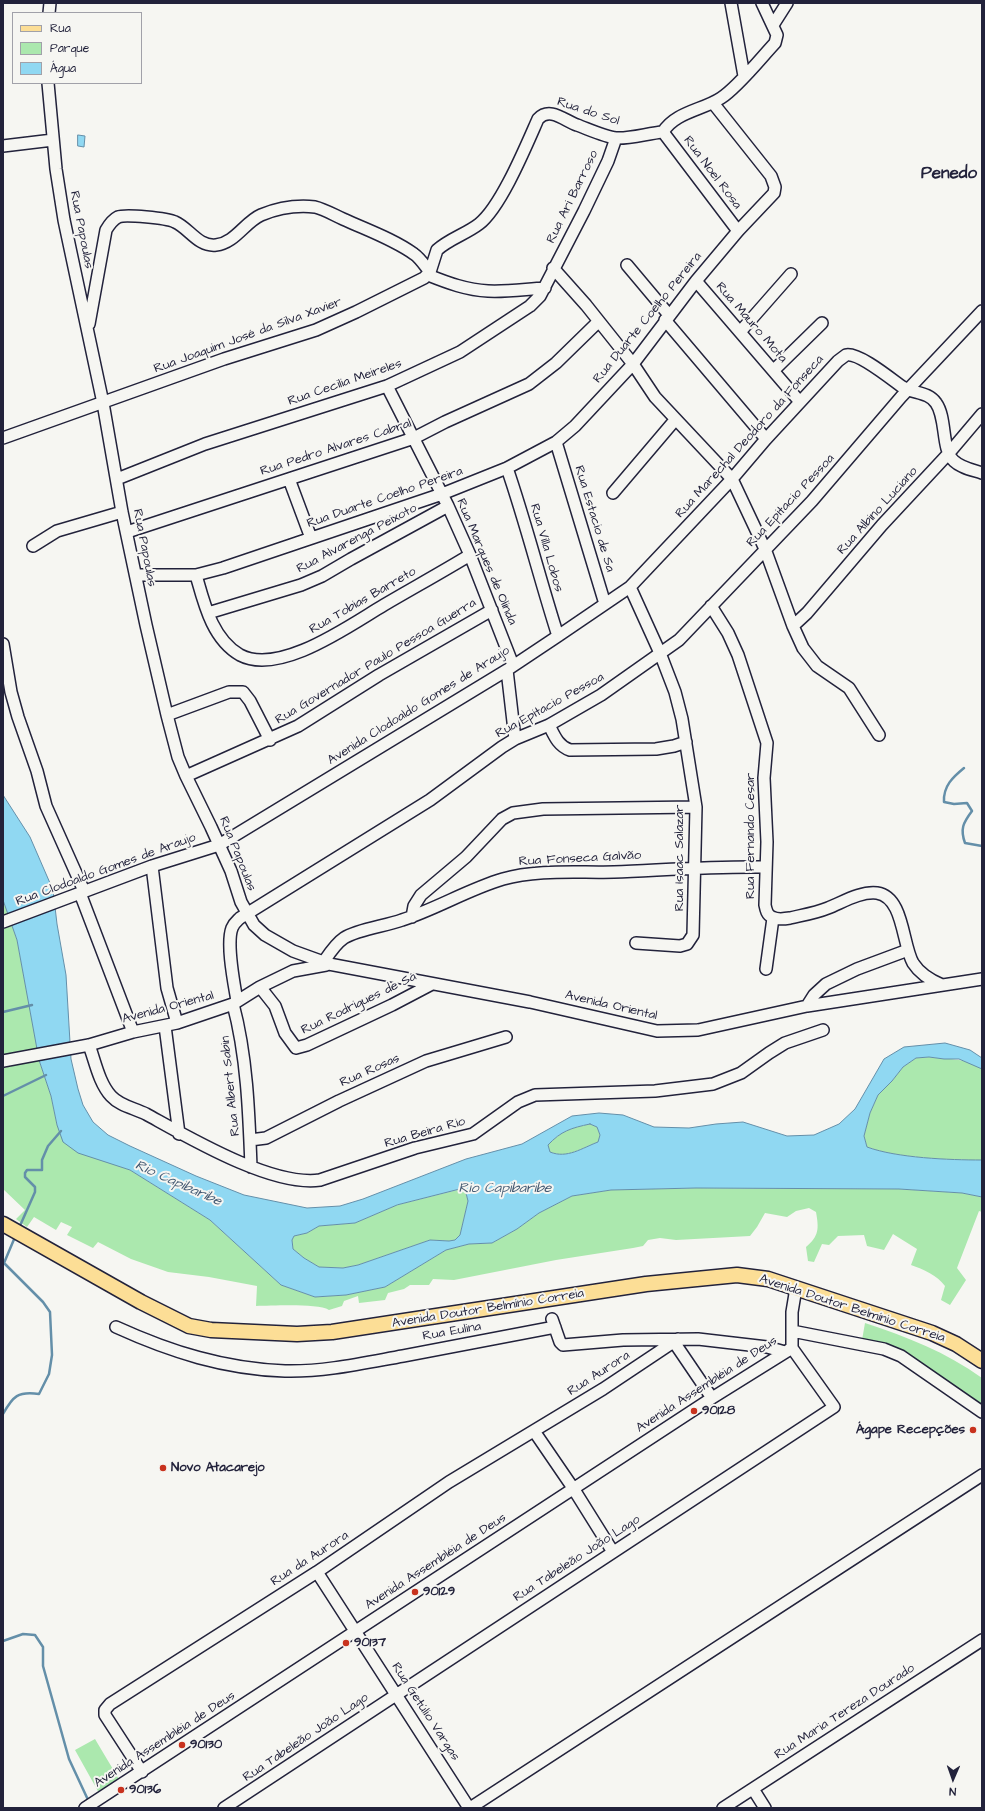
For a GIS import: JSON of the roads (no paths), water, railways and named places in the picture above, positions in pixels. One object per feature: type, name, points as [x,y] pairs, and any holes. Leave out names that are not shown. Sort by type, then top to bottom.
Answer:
[{"type":"main road","name":"Avenida Doutor Belmínio Correia","points":[[12,1230],[178,1321],[189,1326],[212,1330],[297,1334],[332,1332],[646,1284],[722,1275],[758,1277],[796,1288],[932,1333],[956,1344],[982,1361]]},
{"type":"street","points":[[731,3],[744,76]]},
{"type":"street","points":[[663,132],[669,123],[698,108],[713,103],[733,89],[775,43],[777,35],[762,3]]},
{"type":"street","points":[[773,25],[787,3]]},
{"type":"street","name":"Rua Papoulas","points":[[48,84],[53,140],[64,220],[103,403],[122,512],[146,625],[178,756],[219,845],[247,914],[254,925],[265,935],[293,951],[326,963]]},
{"type":"street","name":"Rua Duarte Coelho Pereira","points":[[136,575],[196,575],[223,568],[442,494],[507,468],[556,442],[575,426],[633,364],[696,281],[738,231],[771,198],[774,193],[775,186],[771,176],[713,103]]},
{"type":"street","name":"Rua do Sol","points":[[429,273],[437,250],[479,224],[488,216],[504,188],[538,119],[541,116],[545,114],[558,115],[575,124],[616,138],[663,132]]},
{"type":"street","name":"Rua Noel Rosa","points":[[663,132],[738,231]]},
{"type":"street","name":"Rua Ari Barroso","points":[[553,268],[584,211],[608,161],[616,138]]},
{"type":"street","points":[[3,146],[53,140]]},
{"type":"street","points":[[88,330],[106,230],[111,222],[122,216],[163,218],[175,222],[198,240],[216,245],[225,242],[252,220],[267,213],[298,206],[317,208],[397,243],[415,255],[429,273],[454,285],[489,292],[545,288]]},
{"type":"street","points":[[627,265],[667,318],[766,440]]},
{"type":"street","points":[[553,268],[586,305],[598,322],[633,364],[655,397],[732,479],[765,549],[793,626],[803,648],[811,660],[821,669],[849,688],[879,735]]},
{"type":"street","name":"Rua Cecilia Meireles","points":[[117,478],[205,444],[387,386],[460,352],[481,340],[530,306],[545,288],[553,268]]},
{"type":"street","name":"Rua Joaquim José da Silva Xavier","points":[[3,438],[224,359],[316,330],[356,312],[429,273]]},
{"type":"street","points":[[740,332],[791,274]]},
{"type":"street","name":"Rua Mauro Mota","points":[[696,281],[800,402]]},
{"type":"street","points":[[982,311],[906,389],[930,397],[936,403],[941,412],[949,453],[952,460],[959,465],[982,473]]},
{"type":"street","name":"Rua Pedro Alvares Cabral","points":[[127,532],[414,438],[445,422],[529,384],[556,363],[598,322]]},
{"type":"street","points":[[774,370],[822,323]]},
{"type":"street","name":"Rua Marechal Deodoro da Fonseca","points":[[630,587],[732,479],[838,361],[848,354],[852,354],[906,389]]},
{"type":"street","name":"Rua Marques de Olinda","points":[[387,386],[448,506],[492,610],[510,668],[515,739]]},
{"type":"street","name":"Rua Epitacio Pessoa","points":[[235,1002],[231,935],[235,923],[247,914],[430,800],[515,739],[548,725],[607,692],[679,640],[812,501],[893,407],[906,389]]},
{"type":"street","name":"Rua Albino Luciano","points":[[793,626],[807,613],[882,525],[949,453],[982,414]]},
{"type":"street","points":[[614,493],[675,420]]},
{"type":"street","name":"Rua Estacio de Sa","points":[[556,442],[605,604]]},
{"type":"street","name":"Rua Villa Lobos","points":[[507,468],[523,514],[558,636]]},
{"type":"street","points":[[289,479],[311,538]]},
{"type":"street","name":"Rua Alvarenga Peixoto","points":[[208,613],[301,585],[322,576],[350,559],[448,506]]},
{"type":"street","points":[[33,546],[57,531],[122,512]]},
{"type":"street","name":"Rua Tobias Barreto","points":[[196,575],[208,613],[227,644],[241,655],[256,659],[271,659],[291,655],[329,638],[470,555]]},
{"type":"street","name":"Avenida Clodoaldo Gomes de Araujo","points":[[219,845],[510,668],[630,587]]},
{"type":"street","name":"Rua Isaac Salazar","points":[[630,587],[660,653],[675,692],[682,719],[696,807],[694,935],[687,944],[680,946],[636,943]]},
{"type":"street","name":"Rua Fernando Cesar","points":[[711,606],[728,633],[738,655],[767,743],[764,778],[767,842],[764,905],[768,914],[773,918]]},
{"type":"street","name":"Rua Governador Paulo Pessoa Guerra","points":[[186,776],[270,740],[317,715],[379,676],[492,610]]},
{"type":"street","points":[[3,644],[11,692],[37,771],[46,806],[78,893],[133,1032]]},
{"type":"street","points":[[167,715],[229,692],[243,692],[250,701],[270,740]]},
{"type":"street","points":[[548,725],[559,744],[570,750],[656,749],[686,742]]},
{"type":"street","points":[[412,917],[414,906],[421,895],[466,857],[502,819],[514,813],[543,809],[696,807]]},
{"type":"street","name":"Rua Clodoaldo Gomes de Araujo","points":[[3,922],[152,866],[219,845]]},
{"type":"street","points":[[152,866],[167,988],[177,1023]]},
{"type":"street","name":"Rua Fonseca Galvão","points":[[326,963],[334,947],[350,935],[382,927],[412,917],[502,879],[516,876],[562,872],[615,872],[694,867],[765,867]]},
{"type":"street","points":[[766,969],[773,918],[778,919],[803,915],[827,908],[857,896],[879,893],[885,895],[894,904],[903,928],[908,950],[918,970],[942,985]]},
{"type":"street","points":[[807,1006],[814,995],[826,984],[857,969],[908,950]]},
{"type":"street","points":[[293,951],[296,962],[293,971]]},
{"type":"street","name":"Avenida Oriental","points":[[3,1062],[84,1046],[133,1032],[177,1023],[235,1002],[260,987],[293,971],[326,963],[545,1005],[657,1031],[698,1030],[807,1006],[982,979]]},
{"type":"street","name":"Rua Rodrigues de Sá","points":[[260,987],[275,1006],[285,1033],[296,1048],[307,1045],[392,1005],[432,984]]},
{"type":"street","name":"Rua Albert Sabin","points":[[235,1002],[240,1034],[250,1140],[251,1167]]},
{"type":"street","points":[[165,1026],[179,1134]]},
{"type":"street","name":"Rua Beira Rio","points":[[84,1046],[110,1095],[118,1102],[143,1112],[179,1134],[251,1167],[295,1180],[320,1180],[415,1148],[474,1134],[518,1102],[530,1096],[606,1091],[655,1090],[713,1084],[741,1073],[780,1046],[823,1030]]},
{"type":"street","name":"Rua Rosas","points":[[250,1140],[266,1138],[273,1135],[339,1101],[426,1061],[506,1037]]},
{"type":"street","points":[[788,1350],[792,1331],[792,1309],[796,1288]]},
{"type":"street","name":"Rua Eulina","points":[[116,1327],[184,1355],[249,1368],[286,1371],[317,1370],[385,1359],[554,1323],[560,1342],[563,1345],[623,1340],[698,1339],[766,1346],[788,1350]]},
{"type":"street","points":[[792,1331],[884,1349],[901,1356],[982,1412]]},
{"type":"street","points":[[676,1340],[712,1398]]},
{"type":"street","name":"Rua Aurora","points":[[534,1431],[603,1389],[676,1340]]},
{"type":"street","name":"Avenida Assembléia de Deus","points":[[89,1805],[356,1632],[573,1488],[788,1350]]},
{"type":"street","name":"Rua Tabeleão João Lago","points":[[224,1808],[834,1407],[788,1350]]},
{"type":"street","points":[[534,1431],[573,1488],[613,1552]]},
{"type":"street","name":"Rua da Aurora","points":[[142,1772],[104,1713],[110,1704],[317,1572],[449,1482],[534,1431]]},
{"type":"street","points":[[469,1808],[982,1475]]},
{"type":"street","name":"Rua Getúlio Vargas","points":[[317,1572],[469,1808]]},
{"type":"street","name":"Rua Maria Tereza Dourado","points":[[723,1808],[982,1640]]},
{"type":"street","points":[[753,1789],[765,1808]]},
{"type":"water","points":[[78,135],[85,136],[84,147],[78,146]]},
{"type":"water","name":"Rio Capibaribe","points":[[3,795],[30,837],[53,890],[66,975],[71,1059],[83,1105],[93,1122],[108,1135],[130,1146],[196,1176],[244,1195],[307,1208],[340,1206],[363,1199],[466,1159],[522,1144],[572,1116],[599,1113],[623,1115],[654,1127],[689,1128],[743,1122],[787,1136],[814,1135],[839,1124],[855,1109],[884,1059],[904,1047],[945,1043],[970,1050],[982,1058],[982,1069],[959,1059],[929,1057],[916,1058],[903,1067],[878,1095],[870,1113],[864,1136],[867,1147],[893,1154],[939,1159],[982,1160],[982,1197],[962,1193],[899,1189],[696,1188],[611,1190],[572,1196],[539,1213],[517,1229],[492,1243],[469,1244],[446,1250],[385,1287],[346,1295],[315,1297],[281,1285],[210,1220],[130,1170],[78,1153],[63,1142],[57,1125],[51,1096],[39,1060],[17,940],[3,900]],"holes":[[[590,1124],[597,1127],[600,1135],[598,1142],[580,1150],[568,1153],[556,1154],[550,1152],[548,1145],[557,1136],[572,1129]],[[461,1189],[466,1193],[468,1201],[460,1235],[455,1240],[430,1240],[358,1265],[343,1268],[319,1267],[293,1249],[292,1240],[294,1236],[307,1233],[319,1226],[355,1223],[397,1205]]]},
{"type":"waterway","points":[[964,768],[953,778],[947,787],[944,802],[954,804],[967,803],[972,811],[963,826],[965,843],[982,846]]},
{"type":"waterway","points":[[3,1012],[32,1005]]},
{"type":"waterway","points":[[3,1096],[46,1075]]},
{"type":"waterway","points":[[19,1228],[35,1192],[35,1187],[25,1177],[25,1173],[27,1170],[42,1170],[42,1160],[48,1146],[61,1131]]},
{"type":"waterway","points":[[3,1414],[13,1399],[17,1396],[26,1393],[39,1394],[49,1374],[52,1355],[50,1312],[43,1302],[4,1263],[15,1237]]},
{"type":"waterway","points":[[3,1641],[23,1634],[35,1635],[43,1647],[43,1666],[69,1759],[89,1802]]},
{"type":"place","name":"90128","points":[[694,1411]]},
{"type":"place","name":"Ágape Recepções","points":[[973,1430]]},
{"type":"place","name":"Novo Atacarejo","points":[[163,1468]]},
{"type":"place","name":"90129","points":[[415,1592]]},
{"type":"place","name":"90137","points":[[346,1643]]},
{"type":"place","name":"90130","points":[[182,1745]]},
{"type":"place","name":"90136","points":[[121,1790]]},
{"type":"district","name":"Penedo","points":[[949,174]]}]
